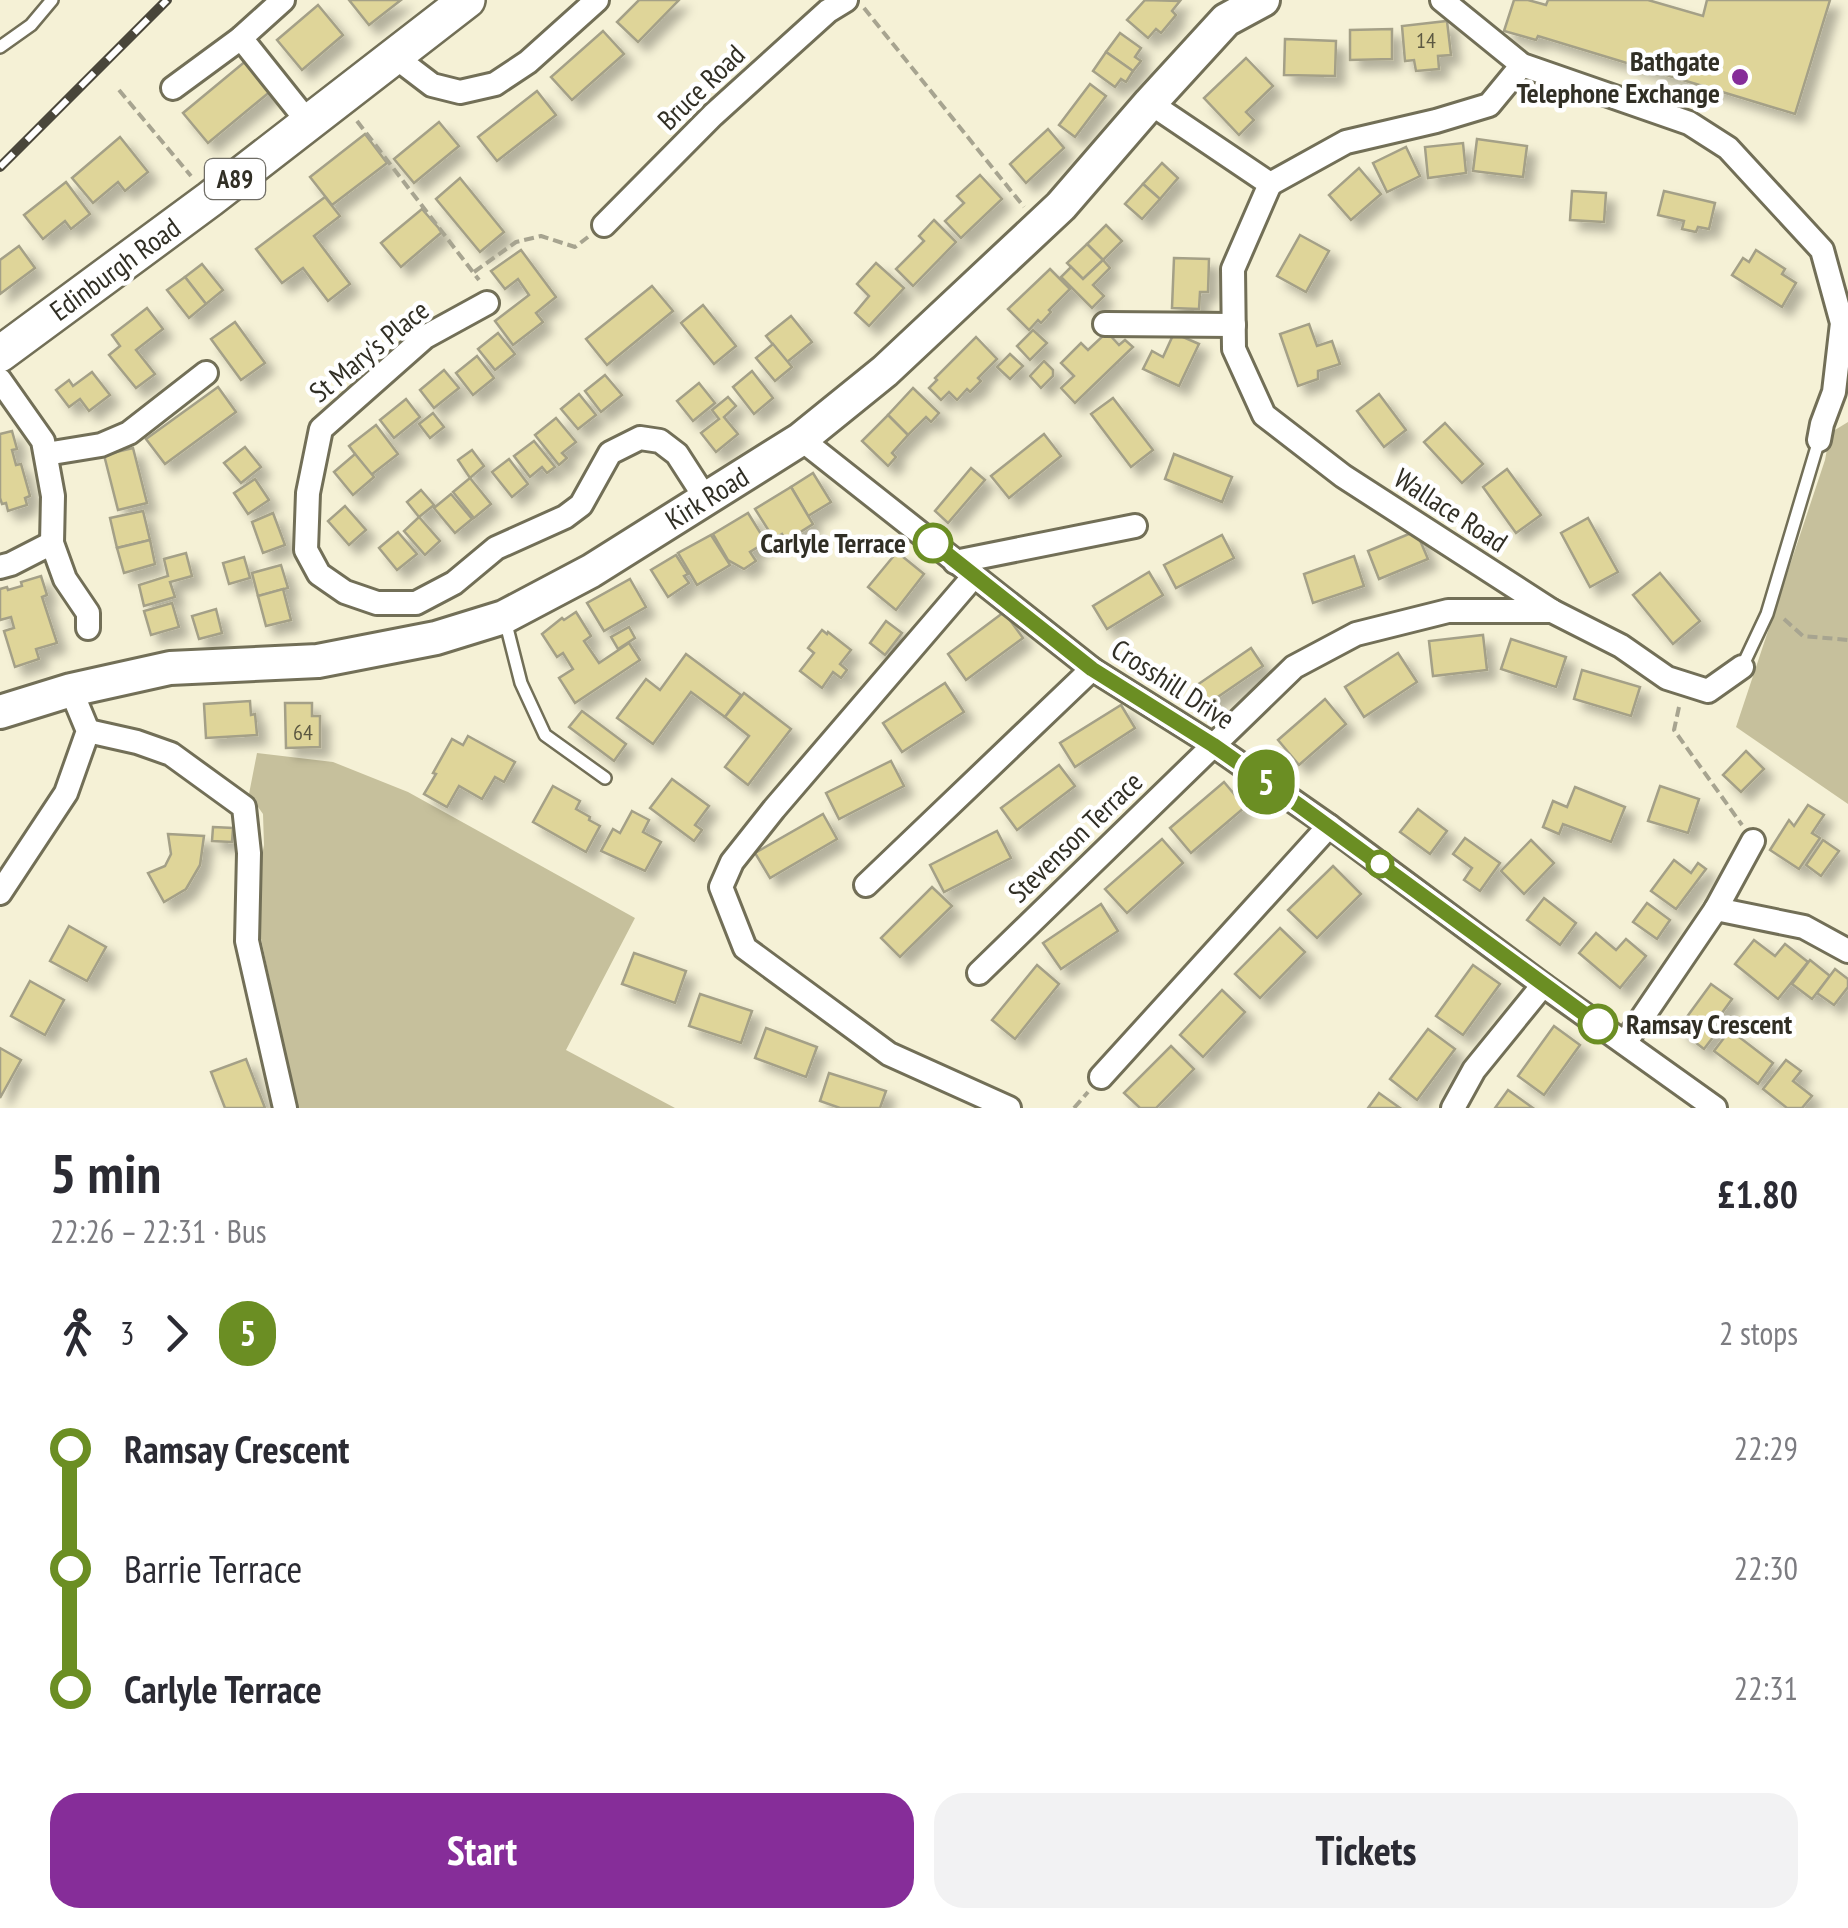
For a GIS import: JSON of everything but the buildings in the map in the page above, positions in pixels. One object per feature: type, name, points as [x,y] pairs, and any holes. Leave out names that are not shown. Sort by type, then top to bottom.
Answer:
[{"type":"main road","name":"Edinburgh Road","points":[[0,354],[210,199],[467,0]]},
{"type":"main road","name":"Kirk Road","points":[[0,712],[71,690],[170,668],[318,662],[436,638],[504,617],[591,571],[802,439],[884,371],[1062,206],[1226,20],[1263,0]]},
{"type":"street","points":[[174,88],[241,38],[282,0]]},
{"type":"street","points":[[394,56],[432,84],[460,92],[494,84],[528,62],[597,0]]},
{"type":"street","name":"Bruce Road","points":[[604,226],[712,115],[828,10],[846,0]]},
{"type":"street","points":[[1442,0],[1522,65],[1689,122],[1728,148],[1822,250],[1842,323],[1834,392],[1818,440]]},
{"type":"street","points":[[241,38],[308,122]]},
{"type":"street","points":[[1150,102],[1270,184],[1346,142],[1488,105],[1522,65]]},
{"type":"street","name":"Wallace Road","points":[[1270,184],[1233,269],[1234,349],[1264,415],[1343,476],[1552,611],[1621,646],[1667,678],[1684,683]]},
{"type":"street","name":"St Mary's Place","points":[[487,303],[425,337],[321,429],[308,493],[306,550],[319,574],[345,592],[376,603],[416,604],[454,584],[496,548],[565,517],[581,504],[610,453],[640,438],[660,441],[677,454],[706,499]]},
{"type":"street","points":[[1105,324],[1234,325]]},
{"type":"street","points":[[46,454],[101,444],[129,433],[206,372]]},
{"type":"street","points":[[0,380],[44,441],[53,496],[52,542],[65,579],[88,613],[88,628]]},
{"type":"street","name":"Crosshill Drive","points":[[802,439],[1092,669],[1213,745],[1328,826],[1715,1108]]},
{"type":"street","points":[[955,562],[1135,526]]},
{"type":"street","points":[[0,567],[52,542]]},
{"type":"street","points":[[974,576],[774,808],[732,862],[721,887],[746,948],[889,1054],[1009,1108]]},
{"type":"street","name":"Stevenson Terrace","points":[[980,973],[1294,667],[1356,634],[1448,610],[1552,611]]},
{"type":"street","points":[[1684,683],[1708,691],[1742,668]]},
{"type":"street","points":[[866,885],[1092,669]]},
{"type":"street","points":[[0,893],[66,794],[88,731],[71,690]]},
{"type":"street","points":[[88,731],[171,754],[244,807],[250,853],[246,941],[285,1108]]},
{"type":"street","points":[[1100,1077],[1328,826]]},
{"type":"street","points":[[1626,1043],[1716,909],[1753,840]]},
{"type":"street","points":[[1716,909],[1804,927],[1848,950]]},
{"type":"street","points":[[1453,1108],[1474,1070],[1543,986]]},
{"type":"lane","points":[[0,47],[31,25],[52,0]]},
{"type":"lane","points":[[1742,668],[1767,614],[1818,440]]},
{"type":"lane","points":[[504,617],[521,683],[546,735],[605,778]]},
{"type":"path","points":[[858,0],[1040,227]]},
{"type":"path","points":[[119,90],[210,199]]},
{"type":"path","points":[[338,98],[472,270],[516,242],[541,236],[575,247],[604,226]]},
{"type":"path","points":[[1767,614],[1776,612],[1803,636],[1848,640]]},
{"type":"path","points":[[1684,683],[1674,730],[1753,840]]},
{"type":"shaded area","points":[[1848,422],[1848,804],[1736,727],[1825,460],[1830,433]]},
{"type":"shaded area","points":[[257,753],[333,762],[408,792],[635,918],[566,1050],[675,1108],[297,1108],[253,901],[264,845],[263,814],[249,794]]},
{"type":"railway","points":[[0,167],[167,0]]},
{"type":"bus line","name":"5","points":[[933,543],[1092,669],[1213,745],[1300,806],[1598,1024]]},
{"type":"place","name":"Bathgate Telephone Exchange","points":[[1740,77]]},
{"type":"place","name":"Carlyle Terrace","points":[[933,543]]},
{"type":"place","name":"Ramsay Crescent","points":[[1598,1024]]}]
